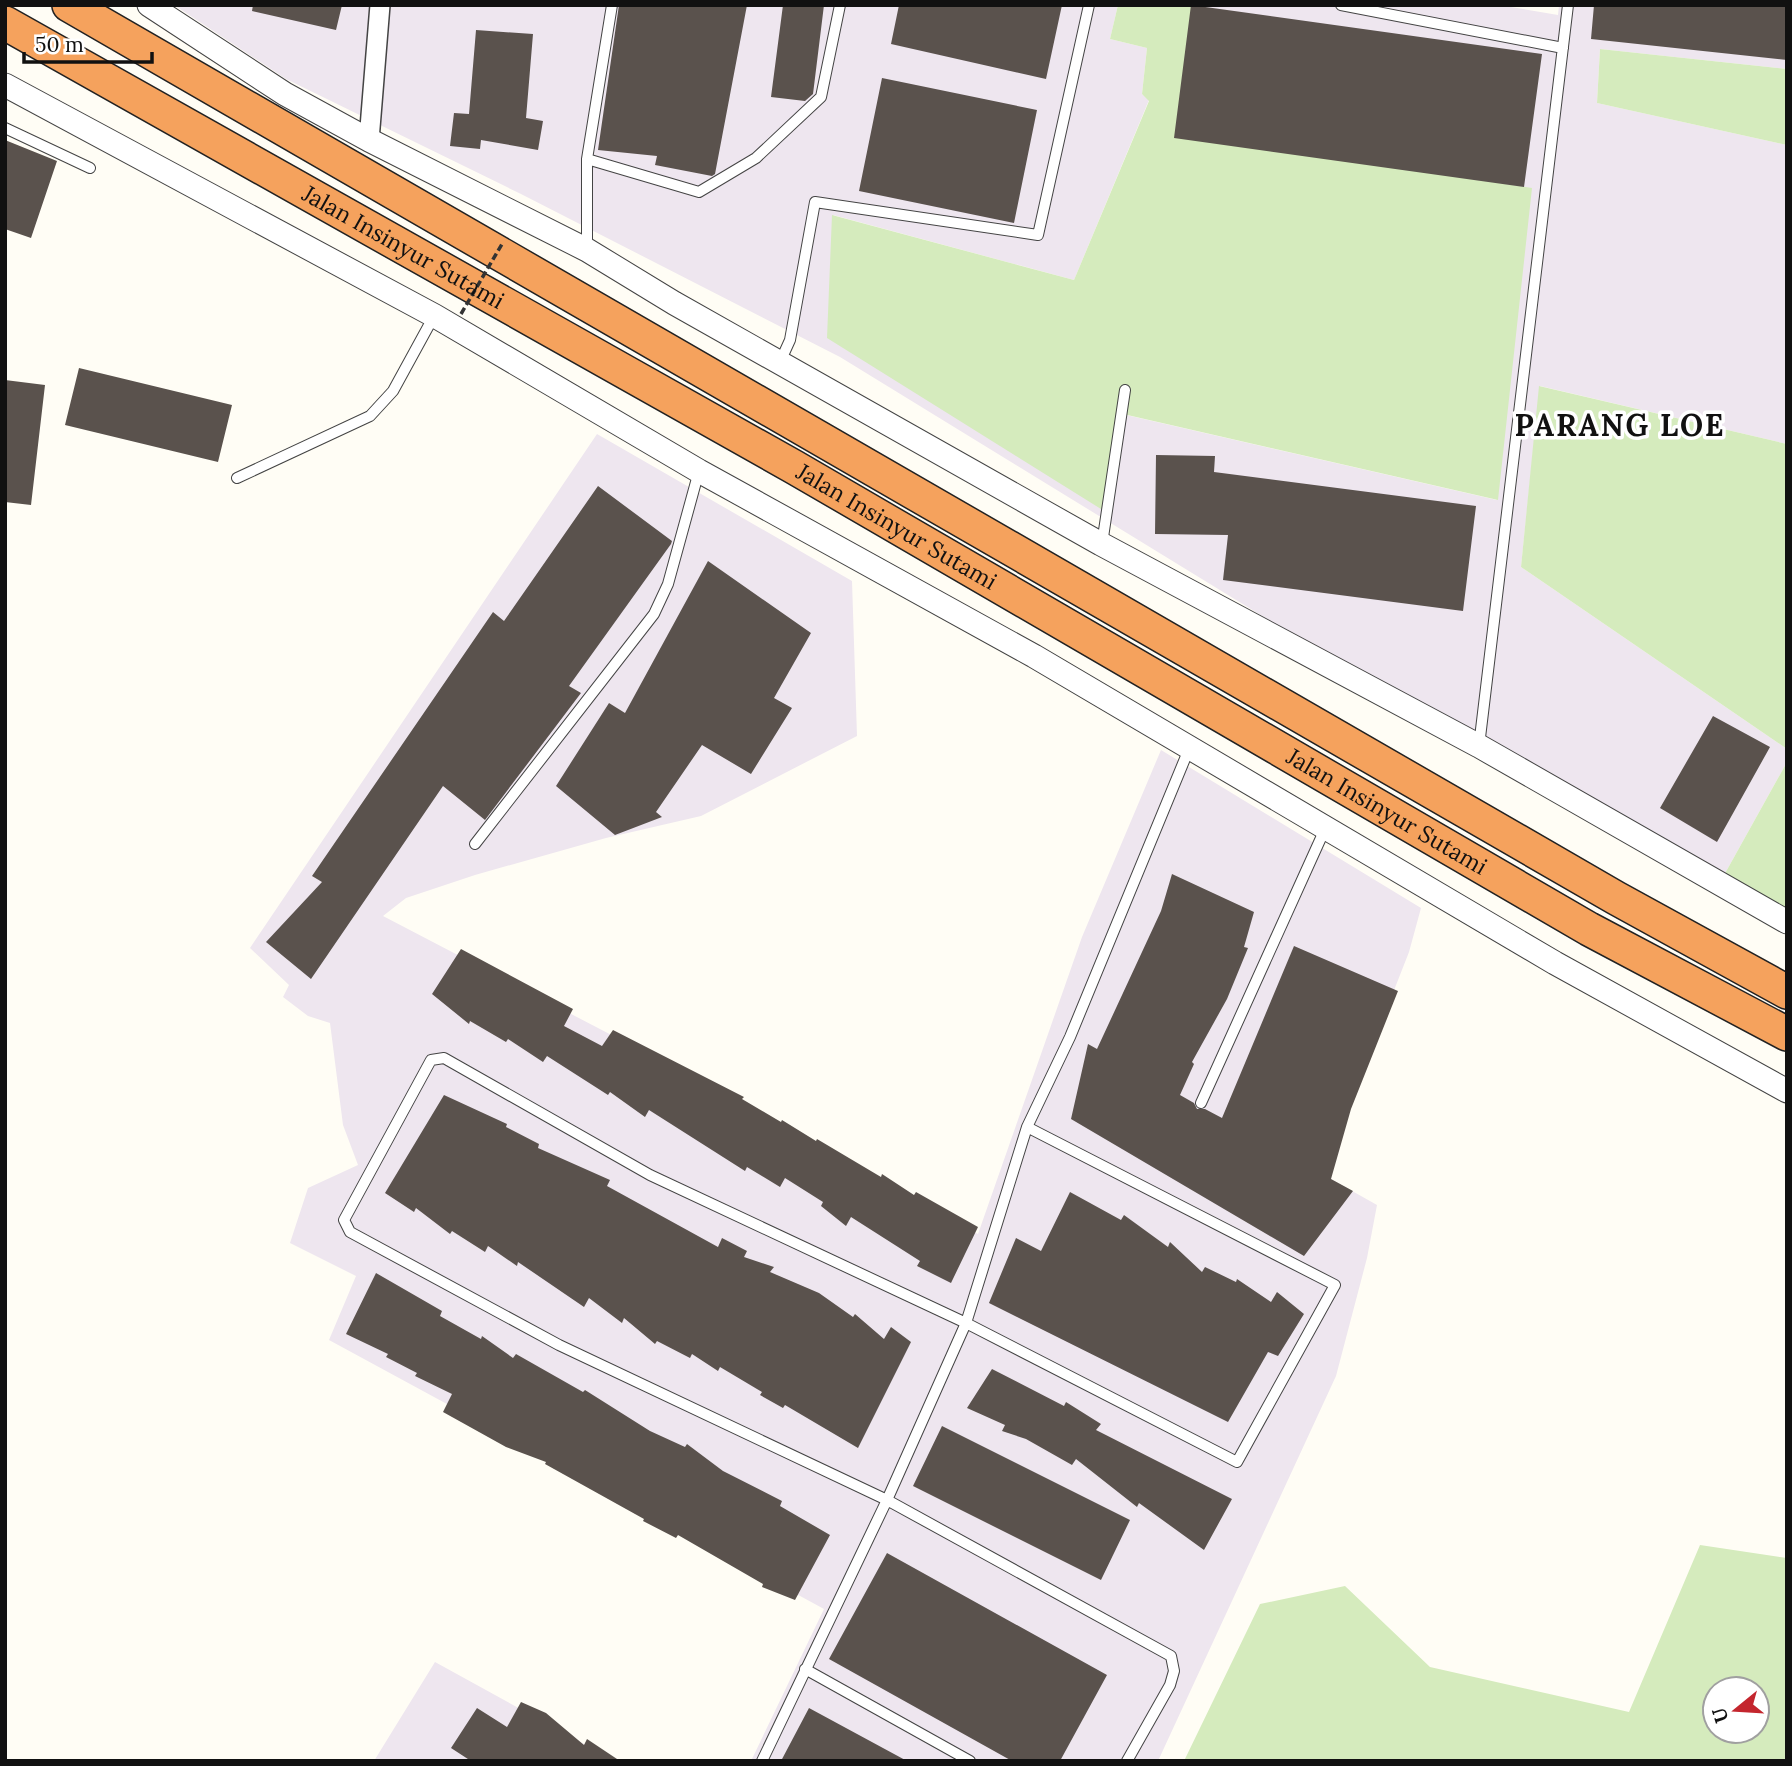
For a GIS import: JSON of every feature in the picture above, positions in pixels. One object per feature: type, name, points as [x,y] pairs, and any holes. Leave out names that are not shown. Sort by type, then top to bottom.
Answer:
[{"type":"highway","name":"Jalan Insinyur Sutami","points":[[69,5],[1604,891],[1787,992]]},
{"type":"highway","name":"Jalan Insinyur Sutami","points":[[5,23],[794,467],[1589,929],[1787,1034]]},
{"type":"street","points":[[149,5],[285,94],[369,140],[587,250],[1101,544],[1479,746],[1787,922]]},
{"type":"street","points":[[369,140],[380,5]]},
{"type":"street","points":[[5,85],[435,316],[699,471],[1034,656],[1555,964],[1787,1091]]},
{"type":"lane","points":[[587,250],[587,159],[612,5]]},
{"type":"lane","points":[[587,159],[699,192],[757,158],[821,97],[840,5]]},
{"type":"lane","points":[[780,362],[790,340],[815,202],[1038,235],[1089,5]]},
{"type":"lane","points":[[1341,5],[1563,48]]},
{"type":"lane","points":[[1479,746],[1568,5]]},
{"type":"lane","points":[[5,128],[90,168]]},
{"type":"lane","points":[[237,478],[370,416],[393,391],[435,316]]},
{"type":"lane","points":[[1101,544],[1125,390]]},
{"type":"lane","points":[[475,844],[654,614],[668,584],[699,471]]},
{"type":"lane","points":[[762,1761],[887,1500],[966,1323],[1027,1127],[1070,1037],[1190,748]]},
{"type":"lane","points":[[1201,1103],[1325,828]]},
{"type":"lane","points":[[1027,1127],[1335,1285],[1237,1462],[966,1323],[650,1175],[444,1058],[431,1060],[344,1220],[350,1232],[559,1345],[887,1500],[1171,1656],[1174,1671],[1170,1685],[1128,1761]]},
{"type":"lane","points":[[805,1669],[970,1761]]},
{"type":"path","points":[[461,314],[502,244]]},
{"type":"shaded area","points":[[174,5],[1118,5],[1110,39],[1147,48],[1142,94],[1149,100],[1074,280],[833,215],[1122,414],[1497,500],[1176,135],[1196,5],[1499,5],[1558,15],[1559,5],[1787,5],[1787,69],[1600,49],[1597,103],[1787,145],[1787,444],[1540,386],[1521,567],[1787,749],[1787,762],[1723,877],[1298,638],[840,357],[521,194],[286,79]]},
{"type":"shaded area","points":[[597,434],[852,581],[857,736],[701,816],[606,838],[475,875],[406,898],[383,916],[669,1065],[978,1234],[1082,937],[1161,750],[1421,908],[1409,952],[1322,1174],[1377,1205],[1367,1258],[1336,1376],[1158,1761],[751,1761],[824,1609],[329,1340],[356,1276],[290,1243],[308,1188],[358,1165],[343,1125],[330,1023],[308,1016],[283,997],[289,985],[250,948]]},
{"type":"shaded area","points":[[435,1662],[615,1761],[374,1761]]},
{"type":"green space","points":[[1118,5],[1196,5],[1176,135],[1532,188],[1498,500],[1123,414],[1109,514],[827,338],[832,215],[1074,280],[1149,101],[1142,94],[1147,48],[1110,39]]},
{"type":"green space","points":[[1600,49],[1787,69],[1787,145],[1597,103]]},
{"type":"green space","points":[[1539,386],[1787,444],[1787,749],[1521,567]]},
{"type":"green space","points":[[1787,762],[1787,912],[1723,877]]},
{"type":"green space","points":[[1700,1545],[1787,1558],[1787,1761],[1184,1761],[1260,1604],[1345,1586],[1430,1667],[1629,1712]]},
{"type":"building","points":[[253,5],[342,5],[336,30],[252,11]]},
{"type":"building","points":[[619,5],[747,5],[715,174],[712,176],[655,165],[657,156],[598,150]]},
{"type":"building","points":[[783,5],[824,5],[813,94],[805,101],[771,97]]},
{"type":"building","points":[[899,5],[1062,5],[1046,79],[891,44]]},
{"type":"building","points":[[1191,5],[1542,54],[1524,187],[1174,138]]},
{"type":"building","points":[[1594,5],[1787,5],[1787,60],[1591,39]]},
{"type":"building","points":[[476,30],[533,34],[526,118],[543,121],[538,150],[481,140],[480,149],[450,146],[454,113],[469,114]]},
{"type":"building","points":[[882,78],[1037,110],[1014,223],[859,191]]},
{"type":"building","points":[[5,140],[57,161],[31,238],[5,229]]},
{"type":"building","points":[[79,368],[232,405],[218,462],[65,425]]},
{"type":"building","points":[[5,380],[45,385],[31,505],[5,502]]},
{"type":"building","points":[[1156,455],[1215,456],[1214,472],[1476,506],[1463,611],[1223,580],[1228,535],[1155,534]]},
{"type":"building","points":[[598,486],[672,541],[671,544],[569,686],[581,693],[485,820],[443,786],[311,979],[266,942],[322,882],[312,876],[493,612],[504,621]]},
{"type":"building","points":[[708,561],[811,633],[774,698],[792,708],[751,774],[702,745],[656,812],[662,817],[615,835],[556,786],[609,703],[625,713]]},
{"type":"building","points":[[1713,716],[1770,747],[1717,842],[1660,808]]},
{"type":"building","points":[[1172,874],[1254,912],[1244,947],[1248,948],[1227,999],[1192,1062],[1194,1064],[1180,1095],[1194,1103],[1197,1109],[1205,1109],[1222,1118],[1294,946],[1398,991],[1351,1109],[1331,1179],[1353,1191],[1304,1256],[1071,1119],[1088,1044],[1097,1049],[1161,911]]},
{"type":"building","points":[[461,949],[573,1009],[564,1026],[602,1046],[613,1030],[744,1097],[742,1099],[781,1122],[782,1120],[881,1177],[882,1174],[914,1195],[916,1192],[978,1227],[951,1283],[917,1266],[920,1261],[851,1217],[846,1226],[821,1206],[823,1202],[785,1178],[780,1187],[747,1167],[745,1171],[649,1110],[645,1117],[610,1092],[608,1095],[547,1056],[543,1062],[508,1039],[506,1042],[470,1021],[469,1024],[432,994]]},
{"type":"building","points":[[444,1095],[507,1124],[506,1127],[539,1144],[538,1148],[610,1180],[607,1186],[718,1247],[722,1238],[747,1251],[744,1257],[774,1267],[770,1272],[819,1293],[853,1317],[855,1314],[884,1339],[891,1327],[911,1342],[858,1448],[785,1405],[783,1408],[760,1395],[762,1392],[720,1367],[718,1371],[692,1354],[690,1358],[657,1341],[655,1344],[624,1318],[622,1323],[589,1298],[584,1307],[518,1262],[517,1266],[488,1246],[485,1252],[452,1231],[450,1234],[416,1208],[414,1212],[385,1193]]},
{"type":"building","points":[[1070,1192],[1121,1220],[1124,1215],[1168,1247],[1170,1242],[1202,1272],[1205,1267],[1236,1282],[1237,1279],[1271,1302],[1277,1292],[1304,1314],[1278,1356],[1268,1352],[1228,1422],[989,1303],[1016,1238],[1041,1251]]},
{"type":"building","points":[[376,1273],[442,1311],[440,1316],[481,1339],[482,1336],[513,1358],[516,1354],[583,1392],[585,1390],[650,1431],[685,1447],[687,1444],[723,1471],[782,1501],[780,1506],[830,1535],[795,1600],[762,1587],[763,1584],[678,1535],[676,1538],[643,1521],[644,1519],[545,1464],[546,1462],[506,1447],[443,1412],[452,1394],[415,1376],[417,1373],[386,1357],[388,1354],[346,1334]]},
{"type":"building","points":[[992,1369],[1064,1406],[1066,1402],[1101,1424],[1096,1430],[1232,1499],[1204,1550],[1139,1503],[1137,1507],[1076,1459],[1072,1465],[1026,1439],[1002,1431],[1005,1425],[967,1408]]},
{"type":"building","points":[[942,1426],[1130,1520],[1101,1580],[913,1486]]},
{"type":"building","points":[[887,1553],[1107,1675],[1060,1761],[1012,1761],[829,1659]]},
{"type":"building","points":[[521,1702],[546,1713],[584,1745],[587,1739],[620,1761],[471,1761],[451,1748],[477,1708],[507,1727]]},
{"type":"building","points":[[809,1708],[907,1761],[781,1761]]},
{"type":"district","name":"PARANG LOE","points":[[1620,426]]}]
